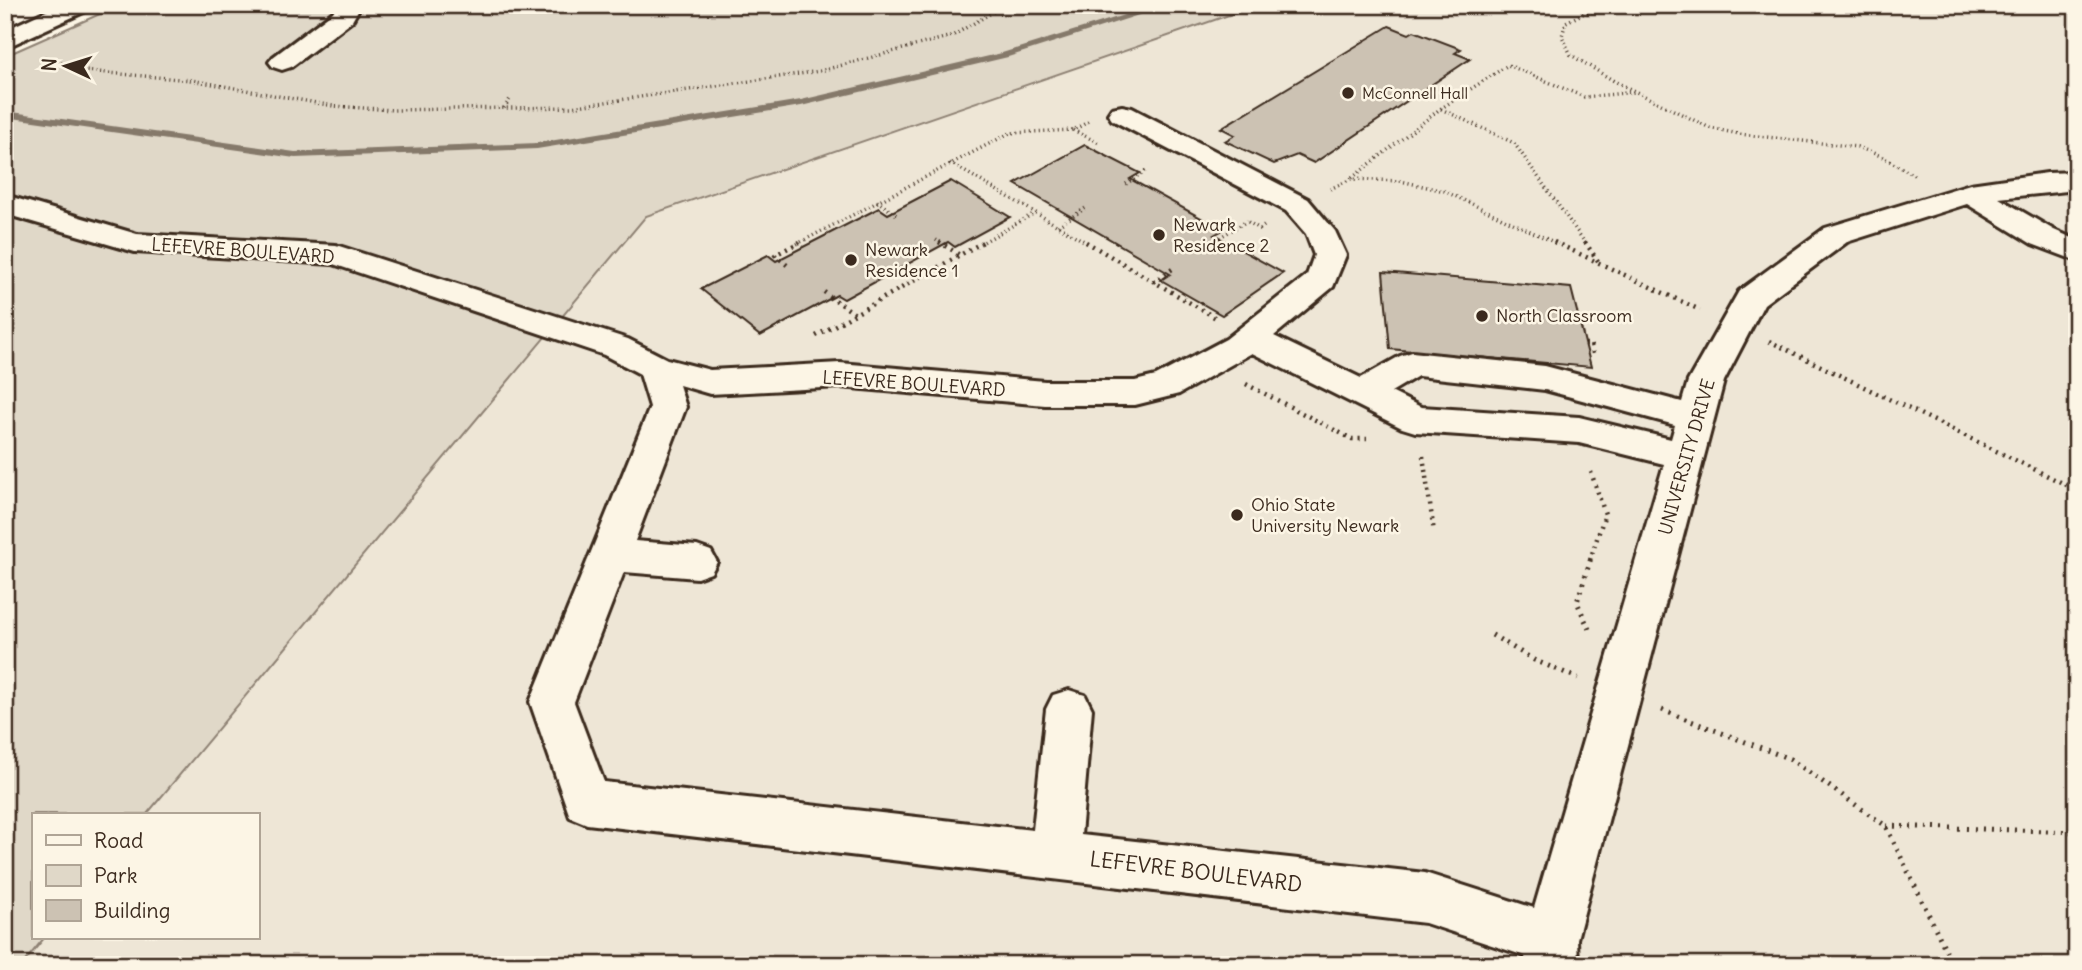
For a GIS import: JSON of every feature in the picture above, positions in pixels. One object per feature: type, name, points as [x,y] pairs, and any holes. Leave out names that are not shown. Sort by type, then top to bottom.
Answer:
[{"type":"street","points":[[282,62],[343,16],[349,5]]},
{"type":"street","points":[[5,34],[70,9]]},
{"type":"street","points":[[5,40],[70,9]]},
{"type":"street","name":"LEFEVRE BOULEVARD","points":[[5,204],[135,243],[336,255],[616,347],[662,387],[840,375],[1045,393],[1135,393],[1166,386],[1250,338],[1322,280],[1330,255],[1320,231],[1297,205],[1109,116]]},
{"type":"street","name":"UNIVERSITY DRIVE","points":[[1552,952],[1706,381],[1751,298],[1836,235],[1970,193],[2048,182],[2077,181]]},
{"type":"street","points":[[1970,193],[2043,237],[2077,251]]},
{"type":"street","points":[[1250,338],[1415,419],[1586,432],[1686,456]]},
{"type":"street","points":[[1362,393],[1412,364],[1545,378],[1696,418]]},
{"type":"street","name":"LEFEVRE BOULEVARD","points":[[662,387],[609,555],[552,702],[587,802],[1425,898],[1552,952]]},
{"type":"street","points":[[609,555],[698,562]]},
{"type":"street","points":[[1055,856],[1069,709]]},
{"type":"path","points":[[42,56],[85,71],[191,80],[332,106],[394,110],[571,107],[820,71],[952,36],[998,9],[1013,5]]},
{"type":"path","points":[[1623,5],[1582,14],[1566,22],[1562,36],[1571,55],[1636,92],[1710,128],[1739,134],[1857,147],[1881,156],[1926,181],[1970,193]]},
{"type":"path","points":[[1970,5],[2077,11]]},
{"type":"path","points":[[1297,205],[1351,179],[1440,108],[1508,65],[1584,97],[1636,92]]},
{"type":"path","points":[[504,108],[510,99]]},
{"type":"path","points":[[1440,108],[1514,143],[1599,262]]},
{"type":"path","points":[[787,265],[775,255],[1010,133],[1073,130],[1109,116]]},
{"type":"path","points":[[950,163],[1250,338]]},
{"type":"path","points":[[1126,184],[1148,169]]},
{"type":"path","points":[[1351,179],[1401,181],[1444,191],[1700,310]]},
{"type":"path","points":[[877,201],[898,216]]},
{"type":"path","points":[[1058,226],[1087,207]]},
{"type":"path","points":[[816,336],[1035,213]]},
{"type":"path","points":[[1212,242],[1247,221]]},
{"type":"path","points":[[936,240],[960,255]]},
{"type":"path","points":[[1153,282],[1174,268]]},
{"type":"path","points":[[824,292],[855,314]]},
{"type":"path","points":[[1758,335],[2077,490]]},
{"type":"path","points":[[1585,344],[1591,344],[1599,383],[1597,393]]},
{"type":"path","points":[[1207,364],[1352,439],[1378,440]]},
{"type":"path","points":[[1586,432],[1584,450],[1605,513],[1577,602],[1593,639]]},
{"type":"path","points":[[1492,635],[1534,660],[1790,759],[1886,826],[1953,965]]},
{"type":"path","points":[[1579,678],[1584,665]]},
{"type":"path","points":[[1886,826],[2077,832]]},
{"type":"shaded area","name":"Ohio State University Newark","points":[[1261,5],[2077,5],[2077,965],[22,965],[43,939],[259,939],[259,813],[148,813],[646,216]]},
{"type":"green space","points":[[120,5],[1258,5],[646,216],[148,813],[32,813],[32,939],[43,939],[22,965],[5,965],[5,56]]},
{"type":"building","name":"McConnell Hall","points":[[1389,26],[1409,34],[1414,31],[1461,49],[1455,53],[1470,59],[1314,163],[1297,155],[1274,164],[1225,141],[1235,135],[1221,128]]},
{"type":"building","name":"Newark Residence 2","points":[[1085,145],[1140,173],[1130,179],[1223,230],[1214,235],[1283,273],[1222,315],[1161,280],[1170,274],[1015,184]]},
{"type":"building","name":"Newark Residence 1","points":[[951,181],[1010,217],[955,247],[948,242],[844,299],[837,295],[760,336],[701,289],[768,255],[776,261],[879,208],[888,214]]},
{"type":"building","name":"North Classroom","points":[[1383,272],[1571,288],[1591,367],[1390,349]]},
{"type":"waterway","points":[[5,114],[295,155],[537,146],[801,103],[1005,55],[1166,5]]},
{"type":"place","name":"McConnell Hall","points":[[1348,93]]},
{"type":"place","name":"Newark Residence 2","points":[[1159,235]]},
{"type":"place","name":"Newark Residence 1","points":[[851,260]]},
{"type":"place","name":"North Classroom","points":[[1482,316]]},
{"type":"place","name":"Ohio State University Newark","points":[[1237,515]]}]
